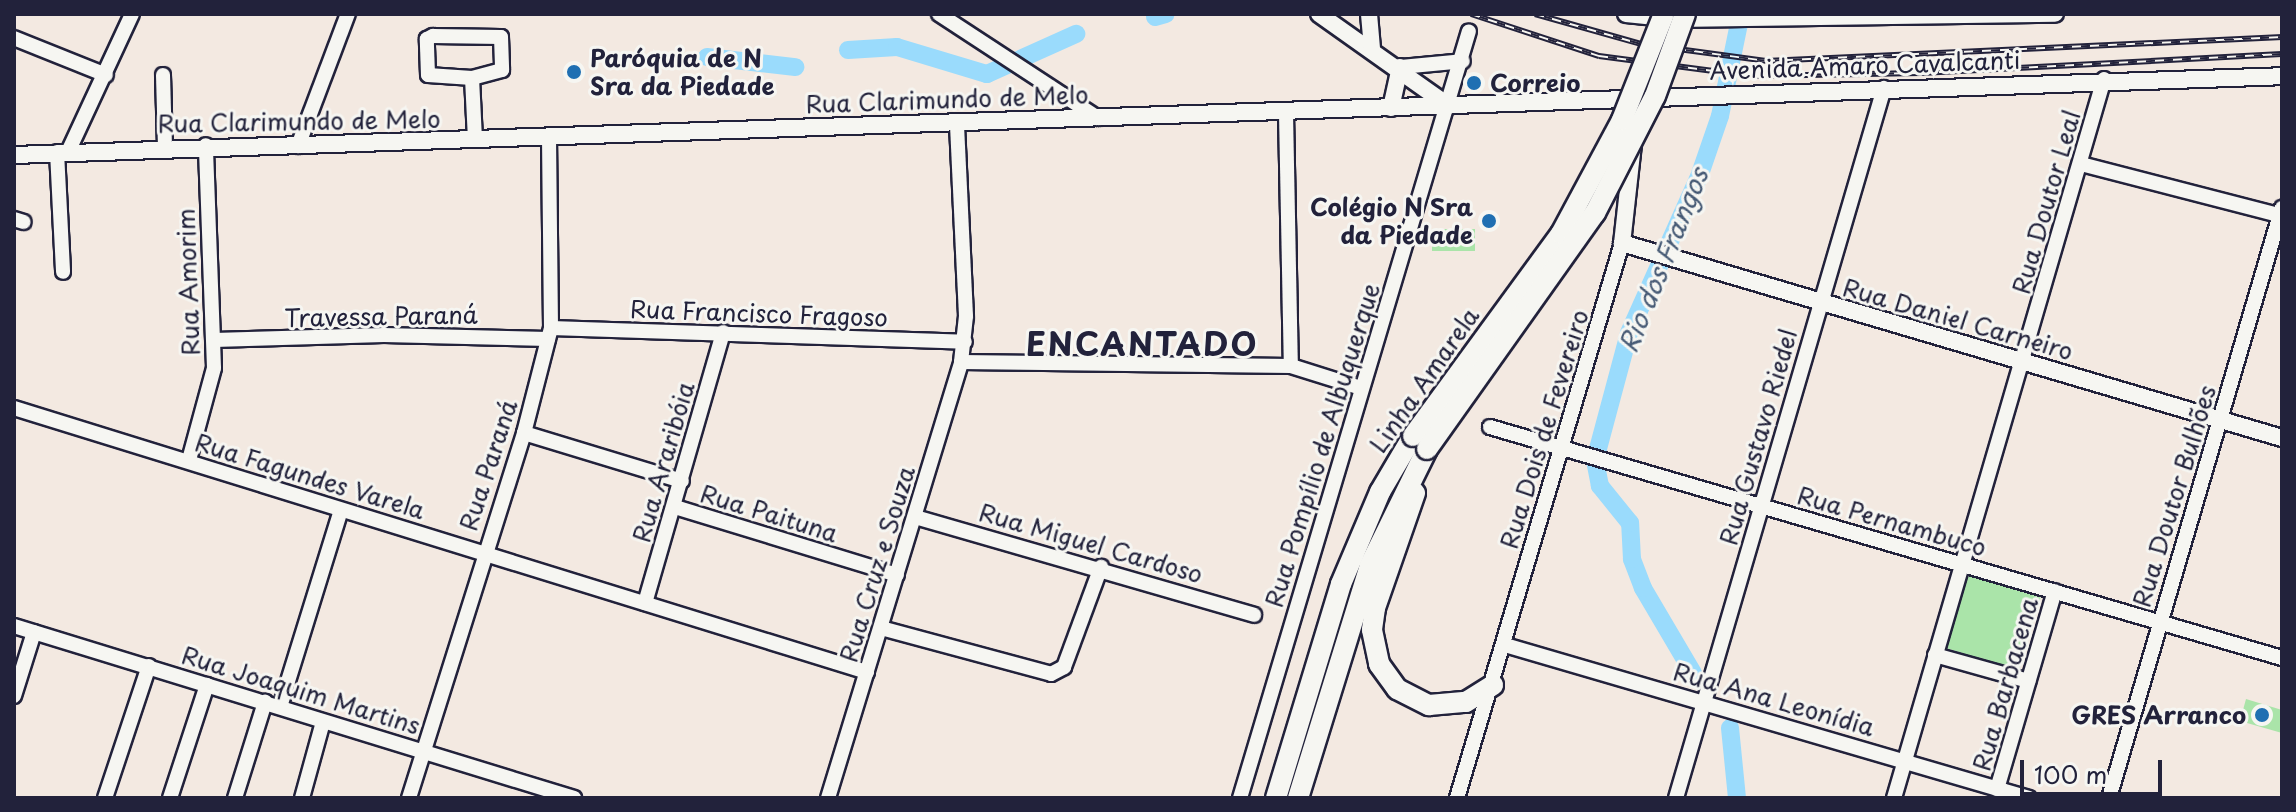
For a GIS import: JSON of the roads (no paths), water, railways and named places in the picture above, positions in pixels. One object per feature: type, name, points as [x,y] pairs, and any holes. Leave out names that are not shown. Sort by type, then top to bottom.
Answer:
[{"type":"highway","name":"Linha Amarela","points":[[1276,798],[1352,554],[1561,234],[1622,120],[1664,14]]},
{"type":"highway","name":"Linha Amarela","points":[[1298,798],[1370,565],[1420,449],[1589,224],[1650,108],[1685,14]]},
{"type":"highway","points":[[1420,449],[1416,491],[1375,608],[1372,630],[1379,664],[1397,689],[1429,705],[1466,702],[1493,685]]},
{"type":"highway","points":[[1267,798],[1290,749]]},
{"type":"main road","points":[[1319,14],[1400,67],[1449,106]]},
{"type":"main road","points":[[1369,14],[1372,48]]},
{"type":"main road","points":[[1626,14],[1740,18],[2055,14]]},
{"type":"main road","points":[[1391,108],[1400,67]]},
{"type":"main road","name":"Avenida Amaro Cavalcanti","points":[[1449,106],[2104,79],[2282,76]]},
{"type":"main road","points":[[1583,102],[1623,112],[1635,126],[1654,109],[1724,95]]},
{"type":"main road","name":"Rua Clarimundo de Melo","points":[[14,155],[206,145],[298,146],[1449,106]]},
{"type":"main road","name":"Rua Dois de Fevereiro","points":[[1622,243],[1635,126]]},
{"type":"main road","name":"Rua Daniel Carneiro","points":[[1622,243],[2282,438]]},
{"type":"street","points":[[63,272],[62,152],[106,75],[132,14]]},
{"type":"street","points":[[298,146],[348,14]]},
{"type":"street","points":[[939,14],[1098,118]]},
{"type":"street","name":"Rua Pompílio de Albuquerque","points":[[1240,798],[1361,388],[1463,61],[1469,31]]},
{"type":"street","points":[[501,37],[502,70],[472,78],[428,75],[427,39],[501,37]]},
{"type":"street","points":[[14,38],[106,75]]},
{"type":"street","points":[[1400,67],[1463,61]]},
{"type":"street","points":[[163,75],[165,147]]},
{"type":"street","points":[[472,78],[475,140]]},
{"type":"street","name":"Rua Doutor Leal","points":[[1894,798],[2104,79]]},
{"type":"street","name":"Rua Gustavo Riedel","points":[[1676,798],[1884,88]]},
{"type":"street","points":[[1286,113],[1291,366]]},
{"type":"street","name":"Rua Cruz e Souza","points":[[828,798],[915,517],[965,342],[957,123]]},
{"type":"street","name":"Rua Paraná","points":[[409,798],[483,552],[524,433],[549,333],[549,137]]},
{"type":"street","name":"Rua Amorim","points":[[189,460],[207,407],[214,340],[206,145]]},
{"type":"street","points":[[2081,164],[2281,213]]},
{"type":"street","name":"Rua Doutor Bulhões","points":[[2109,798],[2281,213]]},
{"type":"street","name":"Rua Dois de Fevereiro","points":[[1457,798],[1505,645],[1622,243]]},
{"type":"street","name":"Rua Francisco Fragoso","points":[[549,333],[723,332],[965,342]]},
{"type":"street","name":"Rua Araribóia","points":[[645,603],[723,332]]},
{"type":"street","name":"Travessa Paraná","points":[[214,340],[549,333]]},
{"type":"street","points":[[961,362],[1291,366],[1361,388]]},
{"type":"street","name":"Rua Fagundes Varela","points":[[14,408],[867,672]]},
{"type":"street","name":"Rua Pernambuco","points":[[1490,427],[2282,658]]},
{"type":"street","points":[[524,433],[682,481]]},
{"type":"street","name":"Rua Paituna","points":[[675,507],[897,575]]},
{"type":"street","points":[[280,707],[341,510]]},
{"type":"street","name":"Rua Miguel Cardoso","points":[[915,517],[1101,567],[1254,615]]},
{"type":"street","points":[[881,628],[1046,675],[1064,667],[1101,567]]},
{"type":"street","name":"Rua Barbacena","points":[[1997,789],[2055,591]]},
{"type":"street","name":"Rua Joaquim Martins","points":[[14,626],[574,798]]},
{"type":"street","points":[[14,696],[34,632]]},
{"type":"street","name":"Rua Ana Leonídia","points":[[1505,645],[2029,798]]},
{"type":"street","points":[[1935,655],[2028,681]]},
{"type":"street","points":[[105,798],[149,666]]},
{"type":"street","points":[[170,798],[207,685]]},
{"type":"street","points":[[235,798],[265,702]]},
{"type":"street","points":[[302,798],[323,722]]},
{"type":"waterway","points":[[1155,17],[1166,14]]},
{"type":"waterway","name":"Rio dos Frangos","points":[[1693,673],[1643,588],[1632,559],[1630,523],[1600,486],[1595,460],[1629,333],[1700,174],[1720,116],[1741,14]]},
{"type":"waterway","points":[[848,50],[897,47],[987,74],[1076,34]]},
{"type":"waterway","points":[[707,57],[795,67]]},
{"type":"waterway","name":"Rio dos Frangos","points":[[1730,728],[1737,798]]},
{"type":"railway","points":[[1471,14],[1599,56],[1750,76],[1921,73],[2282,54]]},
{"type":"railway","points":[[1535,14],[1641,44],[1766,61],[2282,37]]},
{"type":"place","name":"Paróquia de N Sra da Piedade","points":[[574,72]]},
{"type":"place","name":"Correio","points":[[1474,83]]},
{"type":"place","name":"Colégio N Sra da Piedade","points":[[1489,221]]},
{"type":"place","name":"GRES Arranco","points":[[2262,715]]},
{"type":"district","name":"ENCANTADO","points":[[1142,343]]}]
